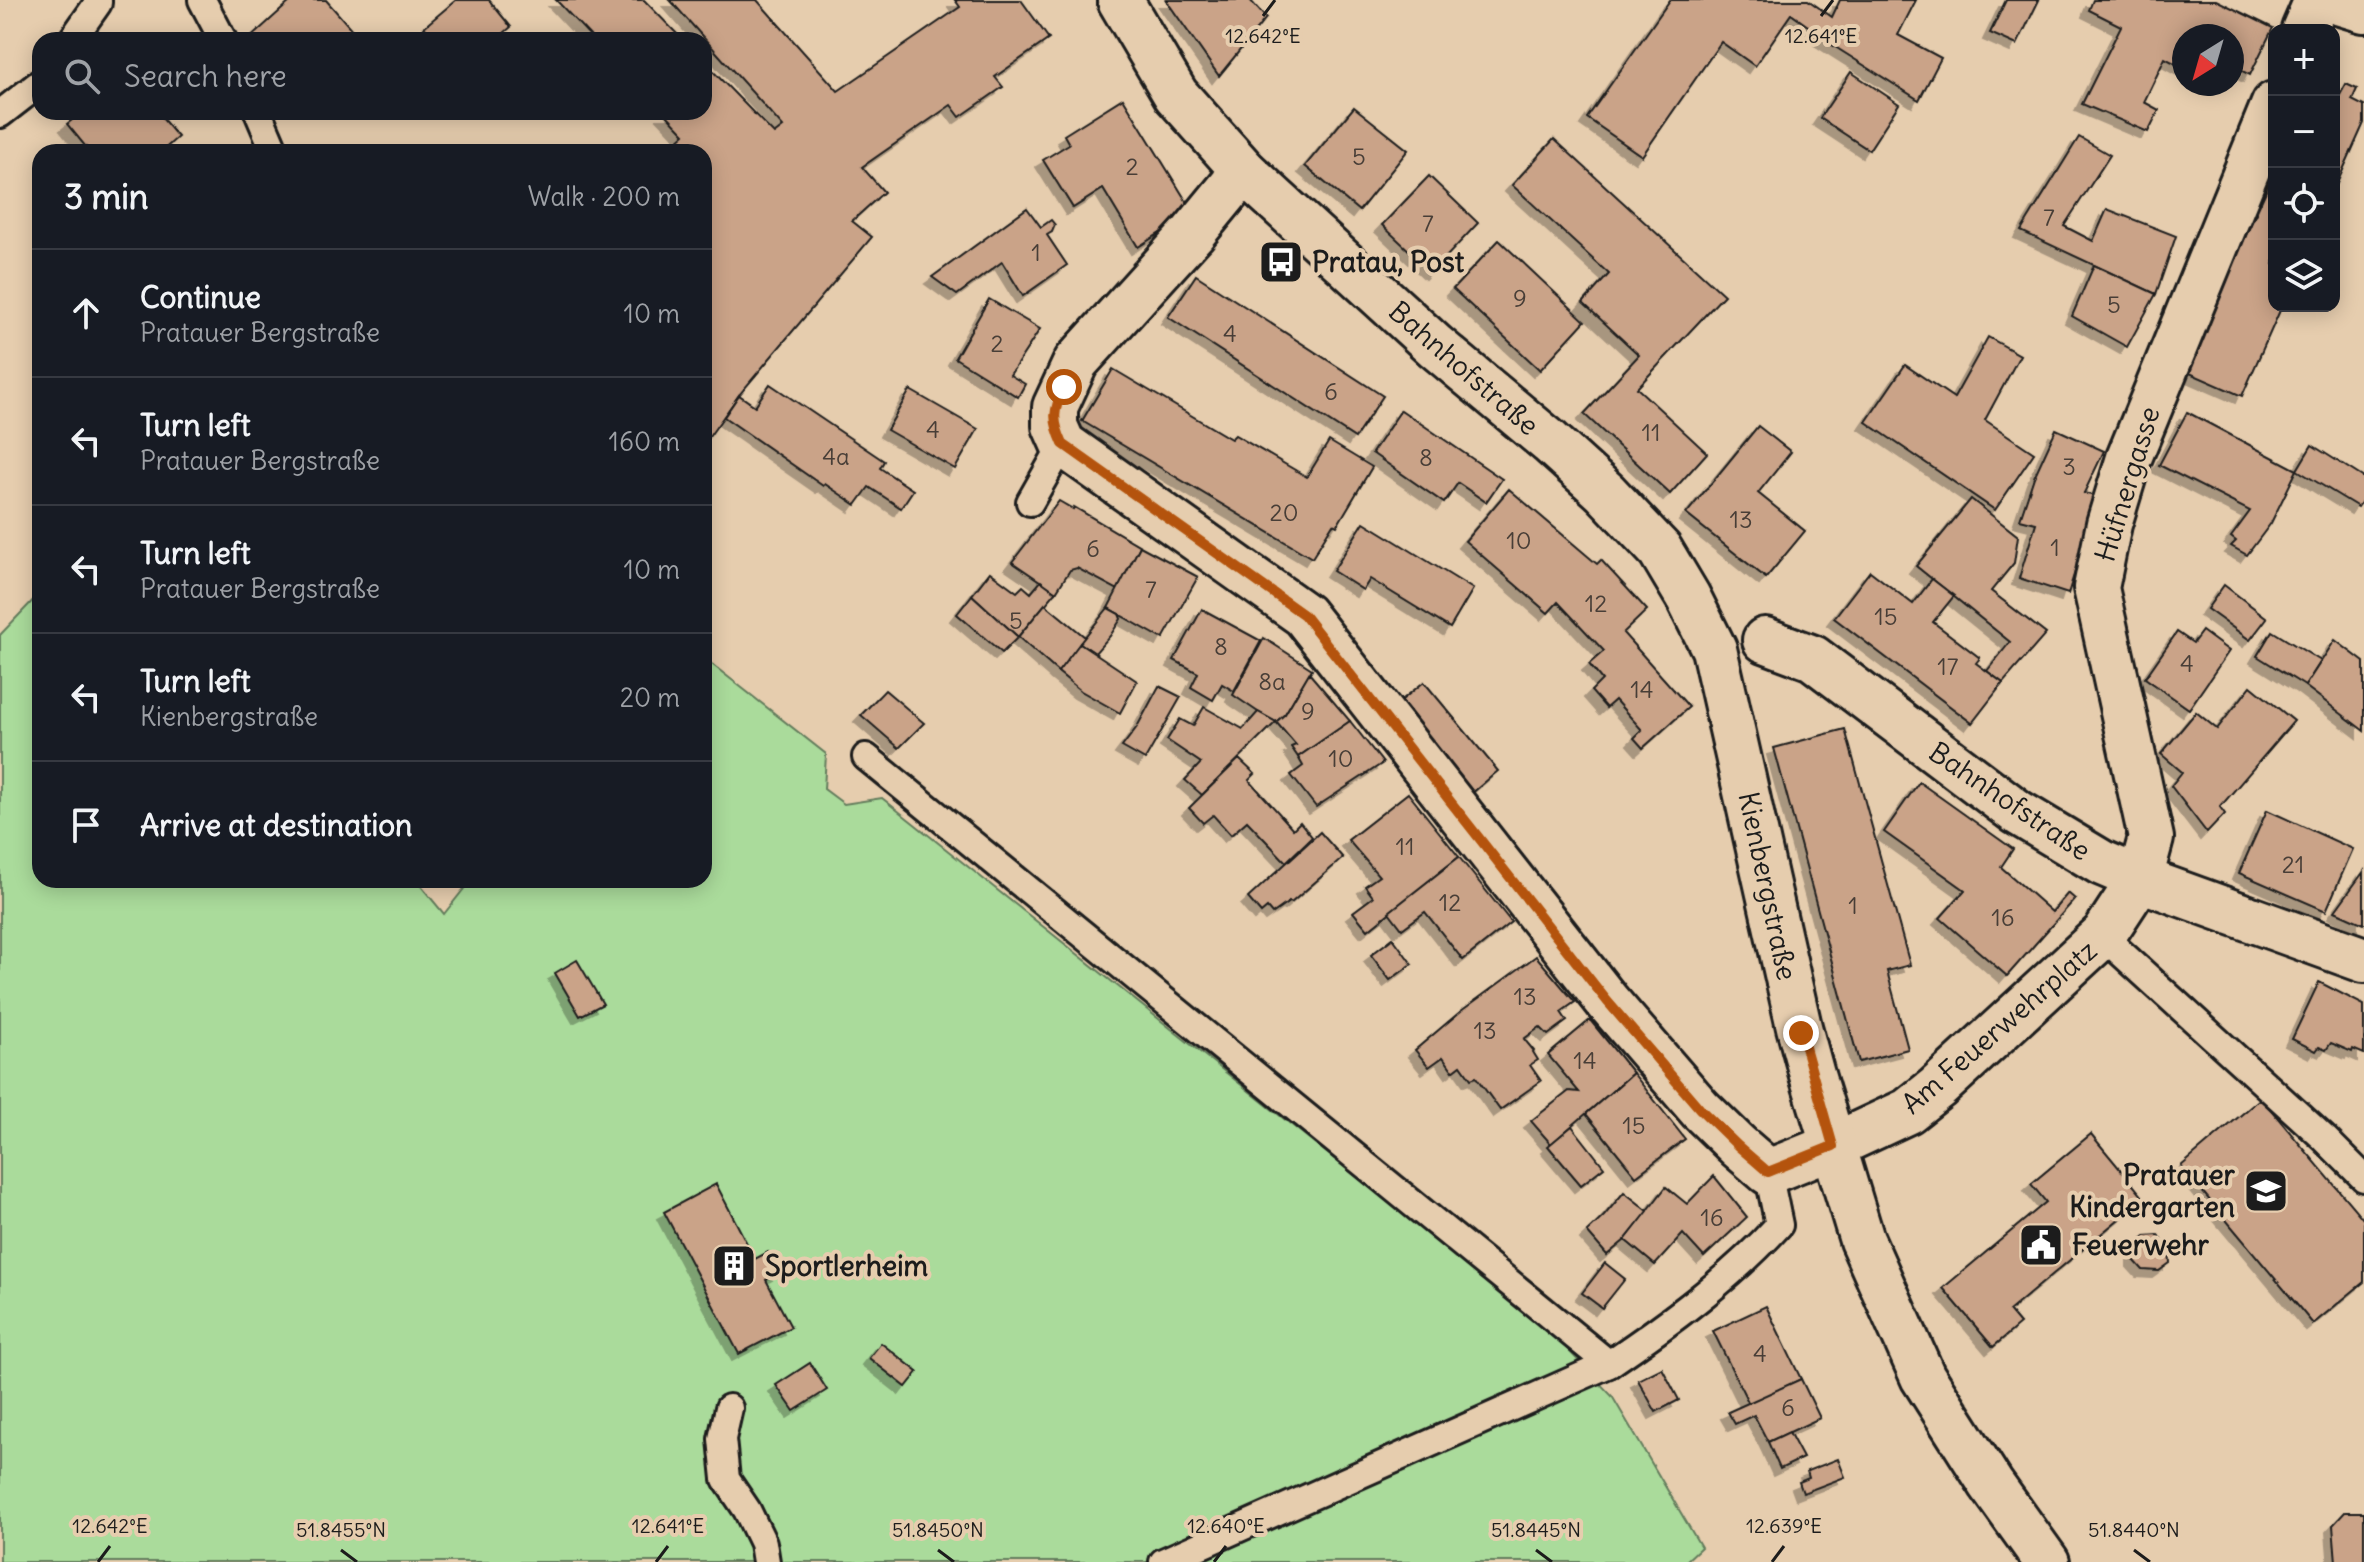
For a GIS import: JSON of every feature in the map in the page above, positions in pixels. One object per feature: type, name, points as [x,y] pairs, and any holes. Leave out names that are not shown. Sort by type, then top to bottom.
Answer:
[{"type":"street","name":"Bahnhofstraße","points":[[1120,0],[1176,95],[1244,171],[1435,346],[1605,492],[1660,550]]},
{"type":"street","points":[[2307,24],[2317,0]]},
{"type":"street","points":[[2331,0],[2364,10]]},
{"type":"street","name":"Hüfnergasse","points":[[2140,879],[2151,838],[2096,588],[2109,524],[2129,458],[2268,119]]},
{"type":"street","points":[[1244,171],[1193,233],[1076,362],[1055,407],[1055,426],[1063,444],[1304,615],[1607,1001],[1700,1109],[1768,1172]]},
{"type":"street","name":"Kienbergstraße","points":[[1660,550],[1714,649],[1796,1012],[1862,1240],[1923,1377],[1991,1484],[2047,1562]]},
{"type":"street","name":"Bahnhofstraße","points":[[1765,640],[1813,658],[2017,812],[2102,863],[2364,960]]},
{"type":"street","name":"Am Feuerwehrplatz","points":[[1768,1172],[1908,1111],[2104,934],[2140,879]]},
{"type":"lane","points":[[78,32],[98,0]]},
{"type":"lane","points":[[202,0],[219,32]]},
{"type":"lane","points":[[0,114],[32,89]]},
{"type":"lane","points":[[261,120],[272,144]]},
{"type":"lane","points":[[1030,502],[1063,444]]},
{"type":"lane","points":[[866,757],[1609,1364]]},
{"type":"lane","points":[[2104,934],[2364,1178]]},
{"type":"lane","points":[[1163,1562],[1609,1364],[1642,1342],[1752,1255],[1779,1225],[1768,1172]]},
{"type":"lane","points":[[729,1408],[722,1439],[726,1479],[747,1510],[763,1543],[766,1562]]},
{"type":"green space","points":[[32,601],[32,888],[423,888],[444,914],[465,888],[712,888],[712,664],[826,754],[824,789],[844,804],[882,798],[1551,1332],[1612,1396],[1701,1547],[1685,1562],[0,1562],[0,635]]},
{"type":"building","points":[[292,0],[326,0],[354,32],[257,32]]},
{"type":"building","points":[[456,0],[489,0],[511,27],[505,32],[429,32],[424,27]]},
{"type":"building","points":[[556,0],[644,0],[675,32],[586,32]]},
{"type":"building","points":[[670,0],[757,0],[838,91],[960,7],[955,0],[1021,0],[1049,39],[995,77],[1003,87],[960,117],[951,105],[862,167],[884,192],[852,221],[872,237],[739,395],[712,433],[712,144],[674,144],[685,134],[672,120],[712,120],[712,70],[774,134],[783,127],[712,47],[712,32],[698,32]]},
{"type":"building","points":[[1166,0],[1250,0],[1266,18],[1219,76]]},
{"type":"building","points":[[1670,0],[1808,0],[1832,17],[1840,0],[1916,0],[1898,35],[1941,58],[1919,100],[1821,38],[1791,14],[1755,66],[1721,42],[1642,156],[1587,118]]},
{"type":"building","points":[[2006,0],[2039,0],[2017,45],[1990,33]]},
{"type":"building","points":[[2093,0],[2216,0],[2268,26],[2268,38],[2250,75],[2244,72],[2244,24],[2172,24],[2172,62],[2165,58],[2144,102],[2159,110],[2148,132],[2082,104],[2121,26],[2089,10]]},
{"type":"building","points":[[1851,72],[1899,104],[1869,150],[1820,118]]},
{"type":"building","points":[[2346,84],[2357,89],[2352,100],[2364,106],[2364,123],[2340,177],[2340,96]]},
{"type":"building","points":[[1123,98],[1193,212],[1138,247],[1103,189],[1073,208],[1043,160],[1069,144],[1064,135]]},
{"type":"building","points":[[1354,107],[1408,150],[1359,211],[1305,166]]},
{"type":"building","points":[[72,120],[164,120],[178,137],[170,144],[83,144],[67,124]]},
{"type":"building","points":[[2079,137],[2110,155],[2064,226],[2093,241],[2107,209],[2176,236],[2156,294],[2021,231]]},
{"type":"building","points":[[1554,139],[1724,295],[1637,388],[1707,453],[1670,494],[1584,414],[1639,355],[1583,303],[1609,274],[1512,185]]},
{"type":"building","points":[[1429,176],[1478,223],[1432,272],[1382,225]]},
{"type":"building","points":[[2268,186],[2268,312],[2279,312],[2242,396],[2185,371]]},
{"type":"building","points":[[1027,208],[1041,227],[1051,220],[1055,225],[1047,235],[1067,265],[1023,296],[1002,262],[957,295],[932,277]]},
{"type":"building","points":[[1499,240],[1585,321],[1540,370],[1453,289]]},
{"type":"building","points":[[2094,265],[2156,294],[2127,347],[2072,316]]},
{"type":"building","points":[[1196,275],[1383,396],[1355,438],[1168,317]]},
{"type":"building","points":[[989,299],[1040,329],[1010,375],[1025,384],[1018,397],[955,358]]},
{"type":"building","points":[[1988,337],[2020,355],[1985,420],[2034,453],[1995,510],[1866,422],[1905,365],[1954,398]]},
{"type":"building","points":[[1113,369],[1231,439],[1235,435],[1307,477],[1329,441],[1372,467],[1337,526],[1333,524],[1312,558],[1082,421]]},
{"type":"building","points":[[770,384],[884,461],[880,468],[913,490],[901,508],[869,487],[856,505],[825,484],[823,486],[724,417],[739,395],[755,406]]},
{"type":"building","points":[[910,390],[978,429],[955,469],[887,430]]},
{"type":"building","points":[[1401,410],[1502,479],[1486,502],[1458,483],[1444,503],[1372,453]]},
{"type":"building","points":[[2187,412],[2297,470],[2271,523],[2247,555],[2231,546],[2236,541],[2231,537],[2250,511],[2159,465]]},
{"type":"building","points":[[1758,426],[1791,452],[1758,493],[1805,531],[1766,578],[1686,514]]},
{"type":"building","points":[[2056,429],[2104,451],[2084,493],[2098,497],[2068,594],[2019,578],[2036,523],[2020,519],[2034,477]]},
{"type":"building","points":[[2312,445],[2364,478],[2364,498],[2358,507],[2297,470]]},
{"type":"building","points":[[1509,489],[1597,564],[1601,560],[1647,610],[1623,633],[1689,707],[1643,748],[1634,738],[1642,730],[1615,700],[1606,708],[1591,691],[1602,680],[1589,664],[1604,651],[1558,602],[1548,613],[1465,541]]},
{"type":"building","points":[[1971,499],[2018,536],[2014,563],[1991,591],[2046,634],[2003,683],[1987,671],[2010,642],[1916,566]]},
{"type":"building","points":[[1059,501],[1140,546],[1118,590],[1077,568],[1070,570],[1056,592],[1012,562]]},
{"type":"building","points":[[1364,522],[1473,589],[1450,628],[1370,579],[1363,590],[1333,571]]},
{"type":"building","points":[[1140,546],[1198,577],[1163,639],[1108,608]]},
{"type":"building","points":[[1870,571],[1913,604],[1932,579],[1954,596],[1933,622],[1980,658],[1976,663],[2003,683],[1972,723],[1834,618]]},
{"type":"building","points":[[990,572],[1017,592],[1023,586],[1031,593],[1041,581],[1056,592],[1018,637],[972,595]]},
{"type":"building","points":[[2224,585],[2267,618],[2250,640],[2207,609]]},
{"type":"building","points":[[972,595],[1018,637],[1002,653],[957,614]]},
{"type":"building","points":[[1045,604],[1085,637],[1058,672],[1018,637]]},
{"type":"building","points":[[1108,608],[1119,614],[1121,619],[1095,653],[1080,643]]},
{"type":"building","points":[[1202,609],[1261,641],[1234,691],[1222,684],[1213,700],[1191,687],[1198,673],[1174,660]]},
{"type":"building","points":[[2202,631],[2229,651],[2189,709],[2145,678],[2177,632],[2193,643]]},
{"type":"building","points":[[2272,631],[2321,661],[2305,686],[2257,656]]},
{"type":"building","points":[[1264,638],[1312,669],[1285,714],[1276,722],[1233,695]]},
{"type":"building","points":[[2335,640],[2364,662],[2364,731],[2305,686]]},
{"type":"building","points":[[1080,643],[1137,681],[1120,713],[1081,691],[1058,672]]},
{"type":"building","points":[[1309,673],[1350,721],[1298,757],[1291,747],[1296,745],[1276,722],[1285,714]]},
{"type":"building","points":[[1424,682],[1498,771],[1471,794],[1397,704]]},
{"type":"building","points":[[1159,686],[1181,697],[1145,760],[1122,747],[1137,727]]},
{"type":"building","points":[[2251,686],[2294,721],[2220,807],[2225,814],[2207,833],[2171,786],[2182,772],[2161,754],[2196,712],[2217,729]]},
{"type":"building","points":[[885,690],[924,723],[899,748],[861,715]]},
{"type":"building","points":[[1204,707],[1243,729],[1258,712],[1276,722],[1202,795],[1185,780],[1201,763],[1167,740],[1180,719],[1193,726]]},
{"type":"building","points":[[1350,721],[1383,763],[1316,807],[1291,775],[1303,766],[1298,757]]},
{"type":"building","points":[[1845,729],[1910,965],[1887,971],[1908,1049],[1859,1062],[1774,748]]},
{"type":"building","points":[[1239,759],[1255,774],[1249,780],[1293,829],[1300,822],[1312,837],[1286,862],[1247,821],[1231,835],[1213,815],[1203,823],[1189,808]]},
{"type":"building","points":[[1919,782],[2013,849],[2001,867],[2052,912],[2068,893],[2075,899],[2007,976],[1940,918],[1965,890],[1884,832]]},
{"type":"building","points":[[1408,793],[1459,857],[1368,930],[1353,912],[1373,897],[1365,886],[1379,876],[1348,840]]},
{"type":"building","points":[[2267,810],[2353,849],[2326,911],[2239,873]]},
{"type":"building","points":[[1320,832],[1343,858],[1291,903],[1272,914],[1267,908],[1261,913],[1248,898]]},
{"type":"building","points":[[1459,857],[1511,922],[1463,960],[1425,912],[1402,929],[1389,912]]},
{"type":"building","points":[[2364,871],[2364,924],[2335,911]]},
{"type":"building","points":[[1393,938],[1412,964],[1390,980],[1371,955]]},
{"type":"building","points":[[1536,956],[1575,1002],[1561,1012],[1567,1021],[1548,1035],[1540,1027],[1524,1039],[1538,1060],[1530,1065],[1541,1081],[1500,1110],[1476,1077],[1471,1079],[1461,1065],[1453,1071],[1443,1057],[1429,1067],[1415,1050],[1461,1011]]},
{"type":"building","points":[[577,960],[603,1004],[580,1016],[555,973]]},
{"type":"building","points":[[2319,982],[2364,1005],[2364,1054],[2331,1043],[2326,1050],[2319,1047],[2316,1051],[2292,1039]]},
{"type":"building","points":[[1590,1020],[1633,1073],[1551,1144],[1531,1121],[1569,1091],[1579,1092],[1548,1055]]},
{"type":"building","points":[[1633,1073],[1685,1139],[1636,1176],[1586,1114]]},
{"type":"building","points":[[2261,1098],[2364,1220],[2364,1282],[2313,1324],[2181,1166]]},
{"type":"building","points":[[1572,1126],[1604,1167],[1581,1185],[1548,1146]]},
{"type":"building","name":"Feuerwehr","points":[[2091,1134],[2144,1198],[2009,1311],[2020,1324],[1993,1347],[1943,1288],[2046,1202],[2031,1184]]},
{"type":"building","points":[[1714,1176],[1747,1217],[1704,1257],[1683,1234],[1655,1265],[1625,1240],[1666,1187],[1687,1204]]},
{"type":"building","name":"Sportlerheim","points":[[716,1184],[755,1259],[768,1252],[779,1273],[766,1280],[791,1327],[739,1354],[664,1212]]},
{"type":"building","points":[[1624,1192],[1648,1211],[1625,1240],[1607,1255],[1587,1232]]},
{"type":"building","points":[[2158,1235],[2169,1248],[2170,1263],[2159,1271],[2143,1270],[2134,1260],[2134,1246],[2145,1236]]},
{"type":"building","points":[[1605,1263],[1625,1279],[1602,1308],[1582,1293]]},
{"type":"building","points":[[1766,1306],[1801,1379],[1749,1404],[1713,1331]]},
{"type":"building","points":[[881,1343],[918,1372],[906,1387],[869,1358]]},
{"type":"building","points":[[810,1363],[827,1390],[794,1411],[776,1385]]},
{"type":"building","points":[[1662,1368],[1679,1400],[1656,1412],[1638,1380]]},
{"type":"building","points":[[1801,1379],[1820,1418],[1768,1442],[1754,1415],[1735,1424],[1728,1412]]},
{"type":"building","points":[[1789,1432],[1803,1458],[1780,1469],[1768,1442]]},
{"type":"building","points":[[1838,1459],[1845,1477],[1803,1493],[1799,1482],[1809,1478],[1807,1471]]},
{"type":"building","points":[[2345,1512],[2364,1512],[2364,1562],[2336,1562],[2333,1525]]},
{"type":"place","name":"Pratau, Post","points":[[1281,262]]},
{"type":"place","name":"Pratauer Kindergarten","points":[[2266,1191]]},
{"type":"place","name":"Feuerwehr","points":[[2041,1245]]},
{"type":"place","name":"Sportlerheim","points":[[734,1266]]},
{"type":"route","points":[[1064,387],[1055,407],[1055,426],[1063,444],[1304,615],[1607,1001],[1700,1109],[1768,1172],[1833,1146],[1801,1033]]}]
